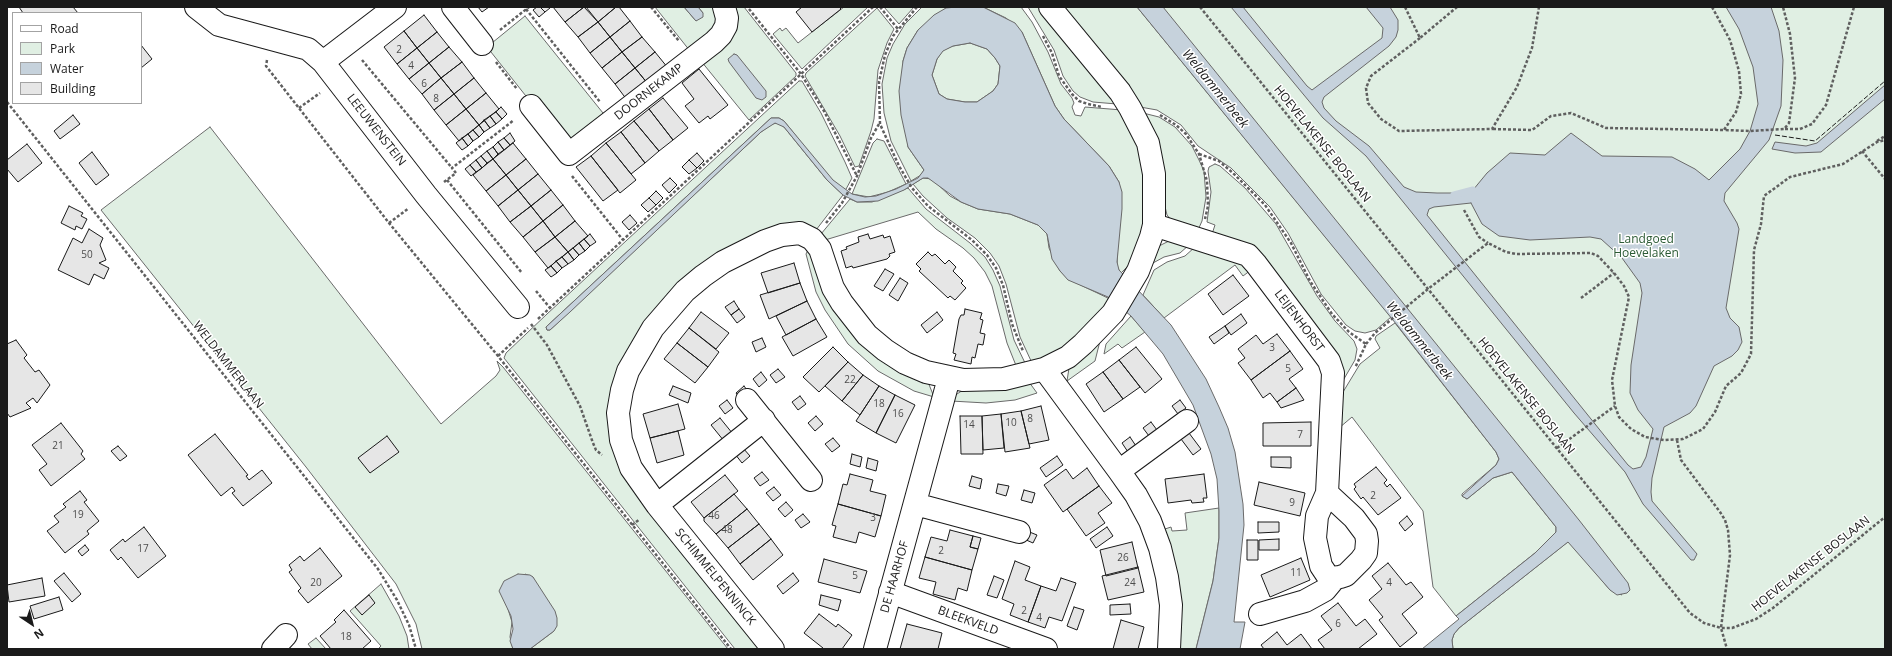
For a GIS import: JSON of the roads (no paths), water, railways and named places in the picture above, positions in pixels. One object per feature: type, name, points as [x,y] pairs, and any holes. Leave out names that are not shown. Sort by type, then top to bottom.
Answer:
[{"type":"street","name":"LEEUWENSTEIN","points":[[196,7],[219,25],[308,49],[323,62],[426,194],[518,307]]},
{"type":"street","points":[[323,62],[395,7]]},
{"type":"street","points":[[453,7],[482,44]]},
{"type":"street","name":"SCHIMMELPENNINCK","points":[[773,649],[638,481],[625,454],[618,425],[622,390],[628,371],[653,328],[681,296],[703,276],[743,250],[782,235],[800,233],[815,242],[820,249],[833,288],[842,303],[867,336],[905,363],[926,372],[949,378],[979,381],[1004,379],[1039,371],[1068,357],[1089,339],[1113,313],[1138,271],[1151,237],[1154,224],[1155,198],[1151,156],[1148,143],[1120,92],[1050,7]]},
{"type":"street","name":"DOORNEKAMP","points":[[531,106],[569,154],[693,59],[721,34],[725,17]]},
{"type":"street","name":"LEIJENHORST","points":[[1154,224],[1243,254],[1256,264],[1329,361],[1333,373],[1327,493],[1317,516],[1315,538],[1321,566],[1327,575],[1335,578]]},
{"type":"street","points":[[1039,371],[1119,471],[1136,496],[1150,521],[1160,548],[1168,577],[1171,605],[1169,649]]},
{"type":"street","name":"DE HAARHOF","points":[[875,649],[949,378]]},
{"type":"street","points":[[747,400],[811,480]]},
{"type":"street","points":[[657,505],[764,420]]},
{"type":"street","points":[[1119,471],[1187,421]]},
{"type":"street","points":[[1260,614],[1304,601],[1325,590],[1335,578],[1346,575],[1366,553],[1366,534],[1354,518],[1327,493]]},
{"type":"street","points":[[915,504],[1020,532]]},
{"type":"street","name":"BLEEKVELD","points":[[890,592],[1046,649]]},
{"type":"water","points":[[684,7],[698,7],[703,13],[703,17],[696,21]]},
{"type":"water","points":[[983,7],[1015,23],[1022,32],[1055,106],[1064,119],[1109,166],[1119,182],[1122,192],[1122,209],[1117,262],[1119,270],[1171,325],[1206,379],[1228,428],[1235,452],[1243,504],[1244,525],[1234,622],[1245,622],[1240,649],[1196,649],[1213,581],[1219,538],[1219,511],[1217,479],[1211,454],[1193,405],[1163,354],[1131,316],[1108,297],[1068,280],[1060,271],[1052,259],[1047,234],[1038,225],[1010,214],[978,209],[961,202],[928,178],[923,178],[904,190],[878,201],[857,202],[843,195],[827,180],[784,127],[775,123],[761,132],[570,312],[550,330],[547,330],[546,327],[771,118],[779,118],[784,121],[833,180],[852,194],[865,197],[876,196],[896,189],[918,178],[924,170],[908,147],[901,115],[899,91],[903,61],[907,48],[918,30],[934,15],[946,8]],"holes":[[[970,43],[987,49],[1000,66],[998,84],[993,91],[977,102],[947,99],[939,94],[932,75],[937,59],[943,51],[953,46]]]},
{"type":"water","points":[[1137,7],[1163,7],[1579,520],[1628,583],[1630,590],[1627,593],[1617,595],[1610,590],[1568,542],[1459,628],[1454,634],[1452,640],[1453,649],[1422,649],[1459,619],[1456,616],[1535,553],[1556,532],[1556,527],[1512,472],[1493,478],[1467,499],[1462,496],[1496,465],[1499,459],[1496,452],[1397,325]]},
{"type":"water","points":[[1231,7],[1243,7],[1307,86],[1312,90],[1382,38],[1383,28],[1366,7],[1390,7],[1398,20],[1396,37],[1389,46],[1324,97],[1322,102],[1324,108],[1336,121],[1369,146],[1404,187],[1416,192],[1463,193],[1473,190],[1487,173],[1510,153],[1545,155],[1571,133],[1602,156],[1672,157],[1695,169],[1709,180],[1740,149],[1750,131],[1758,104],[1753,67],[1739,29],[1726,7],[1771,7],[1779,31],[1783,60],[1781,106],[1769,140],[1725,193],[1724,201],[1739,229],[1726,308],[1730,318],[1739,327],[1742,342],[1738,350],[1732,356],[1714,366],[1696,406],[1690,413],[1664,427],[1652,478],[1652,501],[1697,554],[1694,560],[1691,560],[1643,504],[1625,472],[1574,413],[1366,156],[1323,118]],"holes":[[[1471,203],[1482,224],[1499,236],[1530,240],[1590,237],[1601,239],[1622,258],[1640,283],[1642,293],[1631,365],[1630,393],[1638,410],[1653,429],[1646,457],[1641,467],[1633,469],[1628,465],[1427,215],[1429,209],[1434,207]]]},
{"type":"water","points":[[734,54],[737,55],[766,91],[766,97],[762,100],[756,98],[729,62],[728,59]]},
{"type":"water","points":[[1885,85],[1885,99],[1821,152],[1795,153],[1772,149],[1775,142],[1806,146],[1817,143]]},
{"type":"water","points":[[518,574],[530,575],[533,577],[555,611],[557,618],[557,626],[554,631],[530,649],[513,649],[510,641],[513,629],[511,616],[499,591],[504,581]]},
{"type":"waterway","name":"Weldammerbeek","points":[[1454,195],[1473,190]]},
{"type":"park label","name":"Landgoed Hoevelaken","points":[[1646,247]]}]
